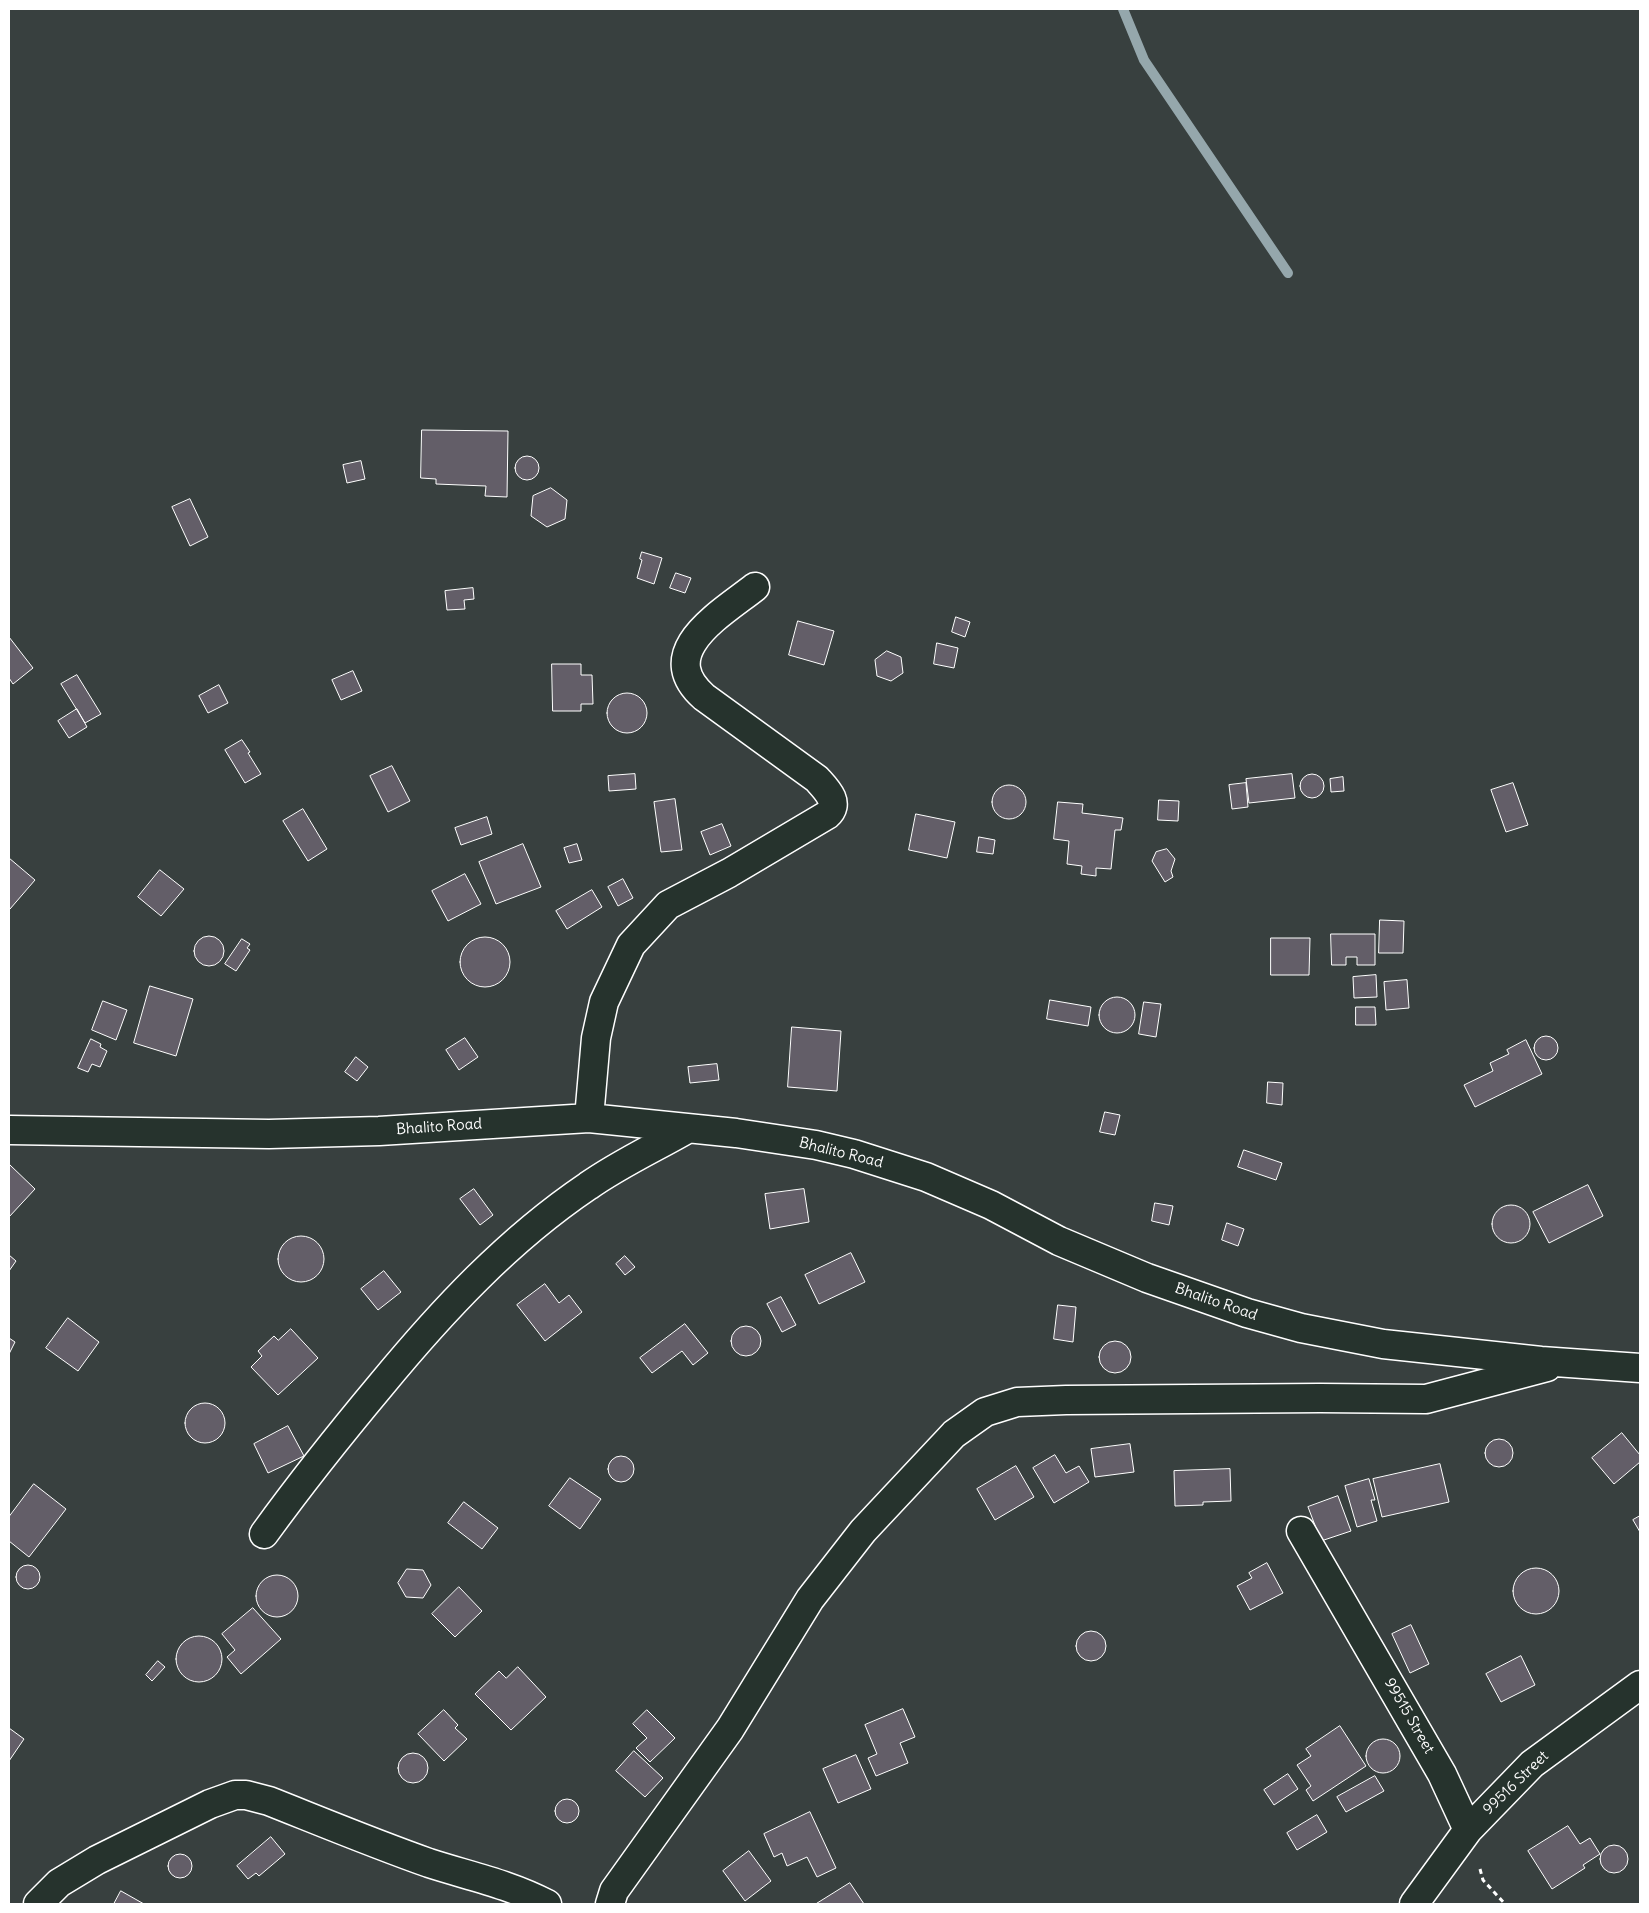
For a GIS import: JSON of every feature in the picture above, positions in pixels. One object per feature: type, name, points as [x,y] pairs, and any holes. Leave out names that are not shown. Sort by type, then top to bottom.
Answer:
[{"type":"street","points":[[589,1118],[596,1038],[604,1002],[630,945],[668,904],[729,872],[832,811],[834,805],[831,796],[816,779],[704,697],[694,688],[687,675],[686,658],[692,642],[703,628],[754,587]]},
{"type":"street","name":"Bhalito Road","points":[[9,1130],[269,1134],[380,1131],[589,1118],[686,1129],[736,1132],[816,1145],[854,1154],[926,1177],[991,1205],[1059,1241],[1147,1278],[1247,1313],[1301,1328],[1383,1344],[1563,1362],[1637,1365]]},
{"type":"street","points":[[264,1534],[313,1466],[414,1345],[460,1294],[520,1238],[588,1185],[686,1129]]},
{"type":"street","points":[[610,1904],[614,1891],[730,1729],[816,1592],[863,1531],[928,1460],[960,1429],[985,1412],[1017,1402],[1066,1400],[1426,1399],[1563,1362]]},
{"type":"street","name":"99515 Street","points":[[1302,1531],[1442,1774],[1468,1830]]},
{"type":"street","name":"99516 Street","points":[[1414,1904],[1468,1830],[1532,1764],[1640,1685]]},
{"type":"street","points":[[38,1904],[59,1883],[97,1860],[210,1804],[235,1795],[246,1795],[269,1801],[429,1863],[507,1886],[547,1904]]},
{"type":"path","points":[[1468,1830],[1483,1880],[1505,1904]]},
{"type":"building","points":[[422,430],[508,431],[507,497],[485,496],[486,486],[436,484],[436,479],[421,478]]},
{"type":"building","points":[[527,456],[535,460],[539,468],[535,476],[527,480],[519,476],[515,468],[519,460]]},
{"type":"building","points":[[361,461],[365,479],[347,483],[343,465]]},
{"type":"building","points":[[551,488],[567,500],[565,519],[547,527],[531,516],[533,496]]},
{"type":"building","points":[[190,499],[208,537],[190,546],[172,507]]},
{"type":"building","points":[[642,552],[662,558],[654,584],[637,578],[642,560],[640,559]]},
{"type":"building","points":[[676,573],[691,578],[685,593],[670,588]]},
{"type":"building","points":[[473,588],[474,599],[464,600],[465,609],[447,610],[445,591]]},
{"type":"building","points":[[956,617],[970,622],[965,637],[952,632]]},
{"type":"building","points":[[798,621],[834,631],[824,665],[789,655]]},
{"type":"building","points":[[9,637],[33,668],[13,684],[9,678]]},
{"type":"building","points":[[937,643],[958,648],[954,668],[934,664]]},
{"type":"building","points":[[887,651],[901,657],[903,673],[891,681],[877,676],[875,660]]},
{"type":"building","points":[[552,664],[581,664],[581,675],[592,675],[593,704],[581,704],[581,711],[553,711]]},
{"type":"building","points":[[353,671],[362,691],[341,700],[332,680]]},
{"type":"building","points":[[77,675],[101,714],[85,723],[61,684]]},
{"type":"building","points":[[219,685],[228,703],[208,713],[199,696]]},
{"type":"building","points":[[631,693],[638,696],[644,702],[647,713],[646,721],[638,730],[631,733],[623,733],[616,730],[608,721],[607,709],[610,702],[619,694]]},
{"type":"building","points":[[77,709],[87,727],[69,738],[58,721]]},
{"type":"building","points":[[242,740],[261,774],[245,783],[225,750]]},
{"type":"building","points":[[392,766],[410,801],[388,812],[370,776]]},
{"type":"building","points":[[635,774],[636,789],[609,791],[608,776]]},
{"type":"building","points":[[1292,774],[1295,798],[1249,803],[1246,779]]},
{"type":"building","points":[[1312,774],[1321,777],[1324,786],[1321,795],[1312,798],[1303,795],[1300,786],[1303,777]]},
{"type":"building","points":[[1343,777],[1344,791],[1331,792],[1330,779]]},
{"type":"building","points":[[1246,783],[1248,807],[1232,809],[1229,785]]},
{"type":"building","points":[[1513,783],[1528,825],[1506,832],[1491,790]]},
{"type":"building","points":[[1009,785],[1016,786],[1021,790],[1025,795],[1025,809],[1021,814],[1016,818],[1009,819],[1002,818],[997,814],[993,809],[992,802],[993,795],[997,790],[1002,786]]},
{"type":"building","points":[[675,799],[682,850],[661,852],[654,802]]},
{"type":"building","points":[[1159,800],[1179,801],[1178,821],[1158,820]]},
{"type":"building","points":[[1058,802],[1083,804],[1082,813],[1123,818],[1121,830],[1115,830],[1111,869],[1096,868],[1096,876],[1081,874],[1082,866],[1067,864],[1069,841],[1054,839]]},
{"type":"building","points":[[303,809],[327,849],[308,861],[283,821]]},
{"type":"building","points":[[916,814],[955,822],[947,858],[909,850]]},
{"type":"building","points":[[487,817],[492,834],[461,845],[455,828]]},
{"type":"building","points":[[722,824],[731,846],[710,855],[701,832]]},
{"type":"building","points":[[979,837],[995,840],[993,854],[977,852]]},
{"type":"building","points":[[523,844],[541,887],[496,904],[479,862]]},
{"type":"building","points":[[577,844],[582,860],[569,863],[564,848]]},
{"type":"building","points":[[1167,849],[1175,859],[1171,871],[1173,877],[1165,882],[1152,861],[1156,852]]},
{"type":"building","points":[[9,858],[35,880],[10,909],[9,908]]},
{"type":"building","points":[[160,870],[184,889],[161,916],[138,897]]},
{"type":"building","points":[[465,874],[481,904],[448,921],[432,891]]},
{"type":"building","points":[[623,879],[633,898],[618,906],[608,887]]},
{"type":"building","points":[[592,890],[602,907],[567,929],[556,911]]},
{"type":"building","points":[[1380,920],[1404,921],[1403,953],[1379,953]]},
{"type":"building","points":[[1331,934],[1375,934],[1375,965],[1357,965],[1357,957],[1346,957],[1346,965],[1332,965]]},
{"type":"building","points":[[209,936],[220,940],[224,951],[220,962],[209,966],[198,962],[194,951],[198,940]]},
{"type":"building","points":[[485,937],[503,944],[510,962],[503,980],[485,987],[467,980],[460,962],[467,944]]},
{"type":"building","points":[[1271,938],[1310,938],[1309,975],[1271,975]]},
{"type":"building","points":[[242,939],[250,944],[247,948],[250,950],[236,971],[225,964]]},
{"type":"building","points":[[1376,975],[1377,997],[1354,998],[1353,977]]},
{"type":"building","points":[[1407,980],[1409,1008],[1386,1010],[1384,982]]},
{"type":"building","points":[[150,986],[193,999],[176,1056],[134,1043]]},
{"type":"building","points":[[1117,997],[1129,1003],[1135,1015],[1129,1027],[1117,1033],[1105,1027],[1099,1015],[1105,1003]]},
{"type":"building","points":[[1050,1000],[1091,1007],[1088,1026],[1047,1019]]},
{"type":"building","points":[[103,1001],[127,1010],[116,1040],[92,1030]]},
{"type":"building","points":[[1144,1002],[1161,1004],[1156,1037],[1139,1034]]},
{"type":"building","points":[[1356,1007],[1375,1007],[1376,1025],[1356,1025]]},
{"type":"building","points":[[792,1027],[841,1031],[837,1091],[788,1087]]},
{"type":"building","points":[[1546,1036],[1555,1039],[1558,1048],[1555,1057],[1546,1060],[1537,1057],[1534,1048],[1537,1039]]},
{"type":"building","points":[[465,1038],[478,1057],[459,1070],[446,1050]]},
{"type":"building","points":[[91,1039],[101,1044],[100,1047],[107,1051],[100,1067],[92,1064],[88,1072],[78,1068]]},
{"type":"building","points":[[1526,1040],[1542,1074],[1475,1107],[1464,1085],[1493,1071],[1490,1063],[1509,1054],[1507,1050]]},
{"type":"building","points":[[356,1057],[368,1067],[357,1081],[345,1072]]},
{"type":"building","points":[[717,1064],[719,1080],[690,1083],[688,1067]]},
{"type":"building","points":[[1268,1082],[1283,1083],[1282,1105],[1267,1103]]},
{"type":"building","points":[[1105,1112],[1120,1115],[1115,1135],[1100,1132]]},
{"type":"building","points":[[1244,1150],[1282,1163],[1276,1180],[1238,1167]]},
{"type":"building","points":[[10,1165],[35,1189],[9,1217],[9,1167]]},
{"type":"building","points":[[1588,1185],[1603,1216],[1549,1243],[1533,1212]]},
{"type":"building","points":[[474,1189],[493,1215],[480,1225],[460,1199]]},
{"type":"building","points":[[804,1189],[809,1222],[770,1229],[765,1194]]},
{"type":"building","points":[[1155,1203],[1173,1206],[1169,1225],[1152,1221]]},
{"type":"building","points":[[1511,1205],[1524,1211],[1530,1224],[1524,1237],[1511,1243],[1498,1237],[1492,1224],[1498,1211]]},
{"type":"building","points":[[1227,1223],[1244,1229],[1238,1246],[1222,1240]]},
{"type":"building","points":[[297,1236],[305,1236],[314,1240],[320,1246],[324,1259],[320,1272],[314,1278],[305,1282],[297,1282],[288,1278],[282,1272],[278,1263],[278,1255],[282,1246],[288,1240]]},
{"type":"building","points":[[851,1253],[865,1282],[819,1304],[805,1275]]},
{"type":"building","points":[[9,1255],[16,1261],[9,1271]]},
{"type":"building","points":[[625,1256],[635,1267],[625,1275],[616,1264]]},
{"type":"building","points":[[384,1271],[401,1292],[378,1310],[361,1289]]},
{"type":"building","points":[[545,1284],[559,1303],[569,1295],[582,1312],[545,1341],[517,1305]]},
{"type":"building","points":[[781,1297],[796,1325],[782,1332],[767,1304]]},
{"type":"building","points":[[1058,1305],[1076,1307],[1073,1342],[1054,1339]]},
{"type":"building","points":[[68,1318],[99,1342],[78,1371],[46,1348]]},
{"type":"building","points":[[685,1324],[708,1353],[693,1365],[682,1351],[652,1373],[640,1358]]},
{"type":"building","points":[[746,1326],[757,1330],[761,1341],[757,1352],[746,1356],[735,1352],[731,1341],[735,1330]]},
{"type":"building","points":[[291,1329],[318,1358],[278,1395],[251,1367],[262,1356],[258,1351],[274,1336],[278,1340]]},
{"type":"building","points":[[9,1338],[15,1342],[9,1354]]},
{"type":"building","points":[[1115,1341],[1121,1342],[1126,1346],[1130,1351],[1130,1363],[1126,1368],[1121,1372],[1115,1373],[1109,1372],[1104,1368],[1100,1363],[1099,1357],[1100,1351],[1104,1346],[1109,1342]]},
{"type":"building","points":[[201,1403],[209,1403],[216,1406],[222,1412],[225,1423],[222,1434],[216,1440],[209,1443],[201,1443],[194,1440],[188,1434],[185,1427],[185,1419],[188,1412],[194,1406]]},
{"type":"building","points":[[288,1426],[304,1456],[268,1473],[254,1444]]},
{"type":"building","points":[[1622,1433],[1640,1455],[1640,1462],[1614,1484],[1592,1458]]},
{"type":"building","points":[[1499,1439],[1509,1443],[1513,1453],[1509,1463],[1499,1467],[1489,1463],[1485,1453],[1489,1443]]},
{"type":"building","points":[[1130,1444],[1134,1472],[1095,1477],[1091,1449]]},
{"type":"building","points":[[1055,1455],[1066,1473],[1079,1466],[1089,1482],[1054,1503],[1033,1468]]},
{"type":"building","points":[[621,1456],[630,1460],[634,1469],[630,1478],[621,1482],[612,1478],[608,1469],[612,1460]]},
{"type":"building","points":[[1440,1464],[1449,1502],[1382,1517],[1373,1479]]},
{"type":"building","points":[[1016,1466],[1034,1497],[995,1520],[977,1489]]},
{"type":"building","points":[[1230,1469],[1231,1501],[1175,1506],[1174,1471]]},
{"type":"building","points":[[570,1478],[601,1499],[580,1529],[549,1506]]},
{"type":"building","points":[[1369,1479],[1375,1500],[1371,1500],[1377,1521],[1357,1527],[1345,1486]]},
{"type":"building","points":[[34,1484],[66,1509],[29,1557],[9,1541],[9,1517]]},
{"type":"building","points":[[1338,1496],[1351,1531],[1321,1541],[1308,1507]]},
{"type":"building","points":[[464,1502],[498,1528],[482,1549],[448,1523]]},
{"type":"building","points":[[1640,1516],[1640,1532],[1633,1520]]},
{"type":"building","points":[[1267,1563],[1283,1593],[1250,1610],[1237,1586],[1252,1578],[1249,1573]]},
{"type":"building","points":[[28,1565],[33,1566],[39,1572],[39,1582],[33,1588],[28,1589],[23,1588],[17,1582],[16,1577],[17,1572],[23,1566]]},
{"type":"building","points":[[1536,1568],[1549,1572],[1555,1578],[1559,1591],[1555,1604],[1549,1610],[1536,1614],[1523,1610],[1517,1604],[1513,1591],[1517,1578],[1523,1572]]},
{"type":"building","points":[[407,1569],[423,1570],[431,1585],[423,1598],[406,1597],[398,1583]]},
{"type":"building","points":[[281,1575],[289,1578],[295,1584],[298,1596],[295,1608],[289,1614],[273,1617],[265,1614],[259,1608],[256,1592],[259,1584],[265,1578]]},
{"type":"building","points":[[459,1587],[482,1611],[455,1637],[432,1614]]},
{"type":"building","points":[[253,1608],[281,1639],[241,1674],[227,1657],[235,1650],[222,1634]]},
{"type":"building","points":[[1411,1625],[1429,1664],[1410,1673],[1392,1634]]},
{"type":"building","points":[[1091,1631],[1102,1635],[1106,1646],[1102,1657],[1091,1661],[1080,1657],[1076,1646],[1080,1635]]},
{"type":"building","points":[[204,1636],[208,1637],[218,1646],[221,1650],[221,1668],[212,1678],[204,1682],[194,1682],[186,1678],[177,1668],[176,1654],[180,1646],[190,1637]]},
{"type":"building","points":[[1521,1656],[1535,1685],[1501,1702],[1486,1674]]},
{"type":"building","points":[[158,1661],[165,1667],[152,1681],[146,1675]]},
{"type":"building","points":[[518,1667],[546,1697],[511,1730],[475,1694],[499,1671],[506,1678]]},
{"type":"building","points":[[903,1709],[915,1737],[900,1743],[908,1763],[876,1776],[868,1758],[877,1754],[865,1725]]},
{"type":"building","points":[[444,1710],[458,1725],[455,1728],[467,1739],[444,1761],[418,1734]]},
{"type":"building","points":[[647,1710],[675,1738],[650,1762],[636,1748],[647,1738],[633,1724]]},
{"type":"building","points":[[1340,1726],[1366,1766],[1313,1801],[1306,1790],[1311,1786],[1297,1765],[1311,1756],[1306,1749]]},
{"type":"building","points":[[9,1728],[24,1739],[9,1761]]},
{"type":"building","points":[[1383,1739],[1390,1740],[1395,1744],[1399,1749],[1399,1763],[1395,1768],[1390,1772],[1383,1773],[1376,1772],[1371,1768],[1367,1763],[1366,1756],[1367,1749],[1371,1744],[1376,1740]]},
{"type":"building","points":[[634,1751],[663,1778],[645,1797],[616,1771]]},
{"type":"building","points":[[413,1753],[424,1757],[428,1768],[424,1779],[413,1783],[402,1779],[398,1768],[402,1757]]},
{"type":"building","points":[[856,1755],[871,1789],[838,1803],[823,1769]]},
{"type":"building","points":[[1288,1774],[1298,1789],[1274,1805],[1264,1790]]},
{"type":"building","points":[[1375,1776],[1384,1791],[1346,1812],[1337,1797]]},
{"type":"building","points":[[567,1799],[576,1802],[579,1811],[576,1820],[567,1823],[558,1820],[555,1811],[558,1802]]},
{"type":"building","points":[[810,1812],[836,1868],[817,1877],[807,1857],[787,1866],[782,1853],[774,1857],[764,1834]]},
{"type":"building","points":[[1317,1815],[1327,1832],[1297,1850],[1287,1833]]},
{"type":"building","points":[[1568,1826],[1580,1844],[1590,1838],[1600,1854],[1583,1865],[1585,1868],[1552,1889],[1528,1851]]},
{"type":"building","points":[[271,1837],[285,1854],[259,1876],[256,1873],[248,1879],[237,1866]]},
{"type":"building","points":[[1614,1845],[1624,1849],[1628,1859],[1624,1869],[1614,1873],[1604,1869],[1600,1859],[1604,1849]]},
{"type":"building","points":[[749,1851],[771,1881],[745,1901],[723,1871]]},
{"type":"building","points":[[180,1854],[188,1858],[192,1866],[188,1874],[180,1878],[172,1874],[168,1866],[172,1858]]},
{"type":"building","points":[[850,1883],[864,1904],[816,1904]]},
{"type":"building","points":[[121,1891],[144,1904],[114,1904]]},
{"type":"waterway","points":[[1123,9],[1144,60],[1288,273]]}]
